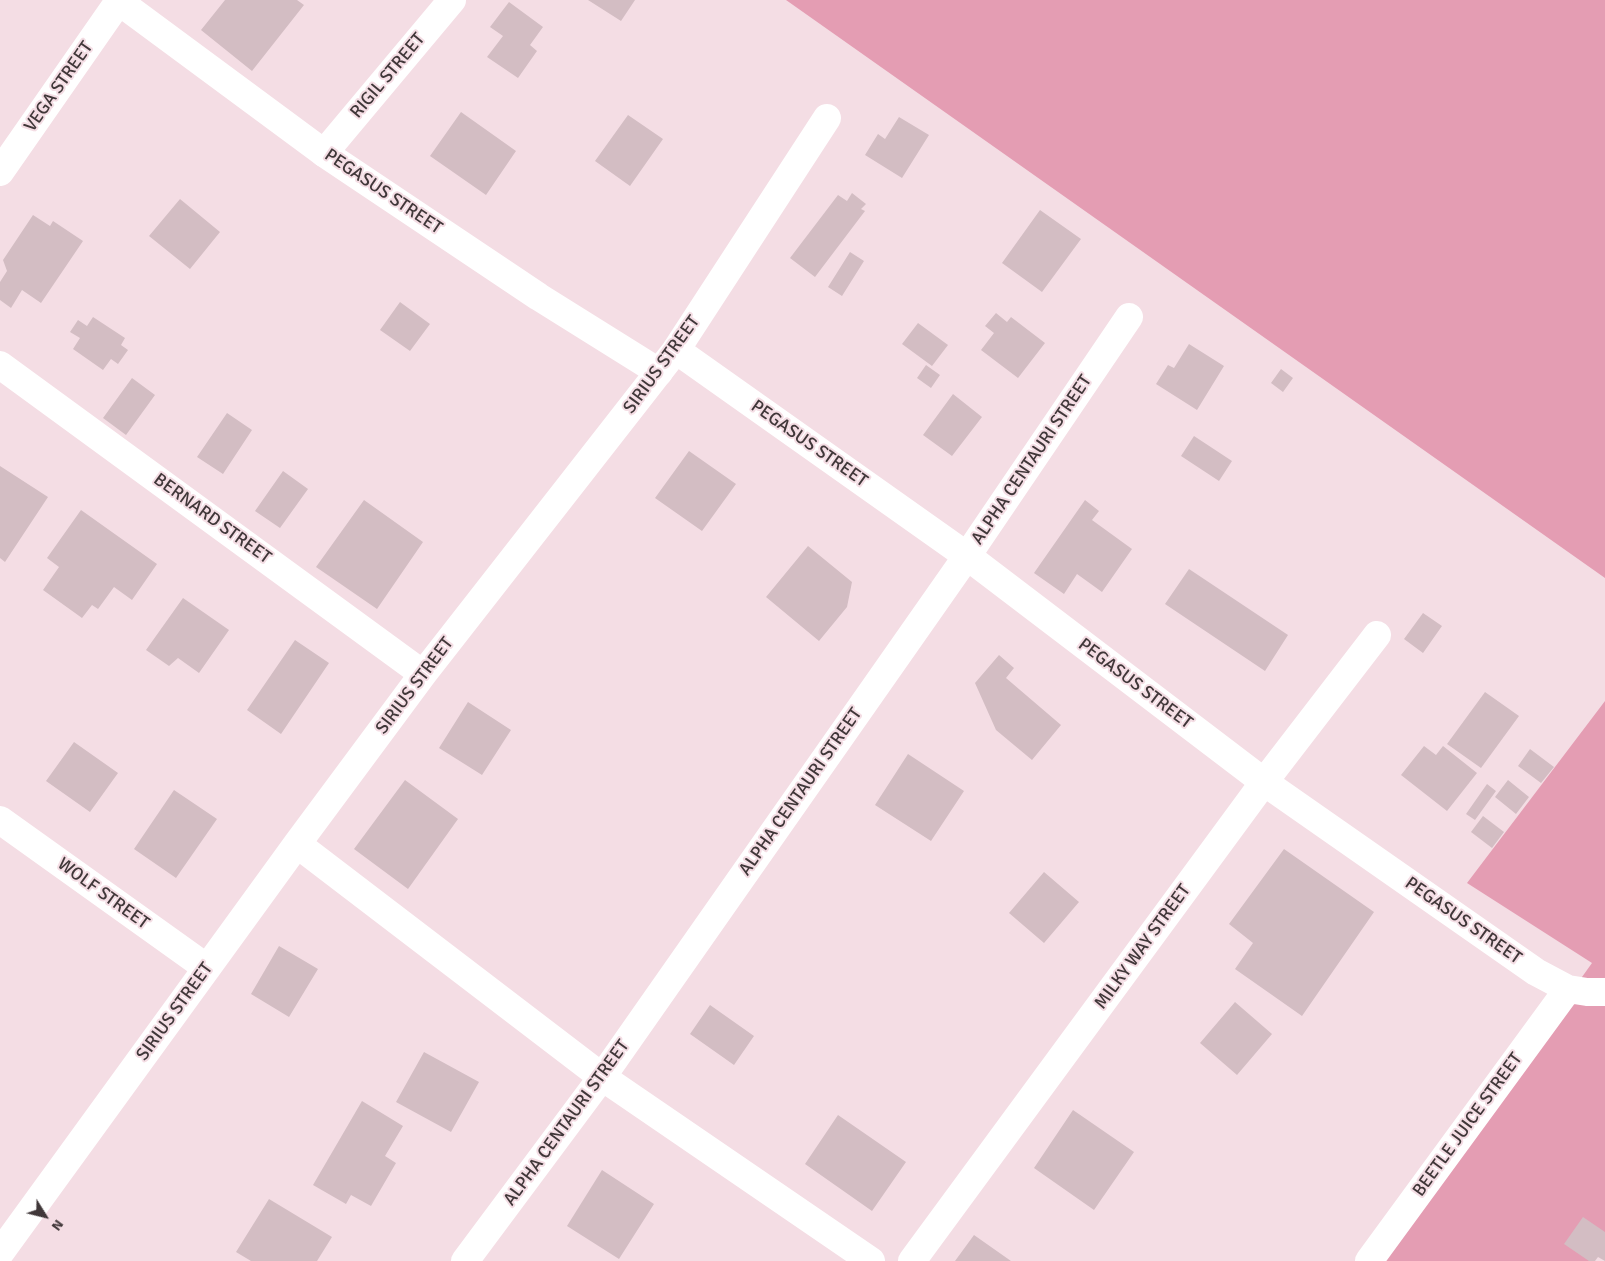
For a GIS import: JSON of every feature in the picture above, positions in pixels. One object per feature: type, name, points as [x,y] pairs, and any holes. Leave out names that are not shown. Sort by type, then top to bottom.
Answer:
[{"type":"street","name":"RIGIL STREET","points":[[324,153],[452,0]]},
{"type":"street","name":"PEGASUS STREET","points":[[118,1],[324,153],[539,297],[659,372]]},
{"type":"street","name":"VEGA STREET","points":[[0,172],[118,1]]},
{"type":"street","name":"SIRIUS STREET","points":[[0,1253],[423,674],[676,350],[827,118]]},
{"type":"street","name":"ALPHA CENTAURI STREET","points":[[465,1261],[602,1077],[967,556],[1129,317]]},
{"type":"street","name":"PEGASUS STREET","points":[[676,350],[967,556],[1264,782],[1536,972],[1568,989],[1605,992]]},
{"type":"street","name":"BERNARD STREET","points":[[0,366],[423,674]]},
{"type":"street","name":"MILKY WAY STREET","points":[[912,1261],[1264,782],[1378,635]]},
{"type":"street","name":"WOLF STREET","points":[[0,820],[207,968]]},
{"type":"street","points":[[297,844],[602,1077],[871,1261]]},
{"type":"street","name":"BEETLE JUICE STREET","points":[[1369,1261],[1568,989]]},
{"type":"shaded area","points":[[786,0],[1605,0],[1605,578]]},
{"type":"shaded area","points":[[1605,701],[1605,1246],[1593,1261],[1379,1261],[1592,963],[1467,883]]},
{"type":"building","points":[[225,0],[297,0],[304,5],[252,71],[201,30]]},
{"type":"building","points":[[588,0],[635,0],[621,21]]},
{"type":"building","points":[[509,2],[543,27],[530,45],[537,51],[518,78],[487,57],[503,36],[490,27]]},
{"type":"building","points":[[461,112],[516,151],[486,195],[430,156]]},
{"type":"building","points":[[628,115],[663,139],[630,186],[595,161]]},
{"type":"building","points":[[899,117],[929,135],[902,178],[865,155],[878,134],[885,139]]},
{"type":"building","points":[[852,193],[866,204],[861,209],[865,211],[815,277],[790,258],[838,195],[847,201]]},
{"type":"building","points":[[180,199],[220,232],[190,269],[149,236]]},
{"type":"building","points":[[1040,210],[1081,239],[1042,292],[1002,263]]},
{"type":"building","points":[[33,215],[50,226],[53,221],[83,241],[41,303],[22,290],[11,308],[0,300],[0,282],[7,271],[3,260]]},
{"type":"building","points":[[850,252],[864,261],[842,296],[828,287]]},
{"type":"building","points":[[400,302],[430,324],[410,351],[380,330]]},
{"type":"building","points":[[996,313],[1007,322],[1011,317],[1045,343],[1018,378],[981,350],[994,333],[985,326]]},
{"type":"building","points":[[93,317],[125,338],[121,345],[128,350],[118,364],[111,359],[103,370],[73,349],[80,338],[70,332],[78,320],[87,326]]},
{"type":"building","points":[[918,323],[948,345],[932,366],[902,344]]},
{"type":"building","points":[[1189,344],[1224,366],[1197,410],[1156,384],[1168,365],[1174,368]]},
{"type":"building","points":[[926,365],[940,375],[931,388],[917,378]]},
{"type":"building","points":[[1281,369],[1293,378],[1283,392],[1271,383]]},
{"type":"building","points":[[132,378],[155,395],[126,435],[103,418]]},
{"type":"building","points":[[953,394],[982,417],[952,456],[923,435]]},
{"type":"building","points":[[227,413],[252,430],[223,474],[197,457]]},
{"type":"building","points":[[1194,436],[1232,461],[1219,481],[1181,456]]},
{"type":"building","points":[[689,451],[736,484],[702,531],[655,498]]},
{"type":"building","points":[[0,466],[48,497],[5,562],[0,558]]},
{"type":"building","points":[[283,471],[308,489],[280,528],[255,511]]},
{"type":"building","points":[[364,500],[423,542],[377,609],[316,567]]},
{"type":"building","points":[[1085,500],[1099,511],[1092,520],[1132,549],[1102,592],[1077,574],[1064,594],[1034,573]]},
{"type":"building","points":[[81,510],[157,564],[132,600],[114,587],[98,609],[92,605],[82,618],[43,590],[59,567],[47,558]]},
{"type":"building","points":[[808,546],[852,582],[847,607],[819,641],[766,597]]},
{"type":"building","points":[[1189,569],[1288,635],[1265,671],[1165,604]]},
{"type":"building","points":[[183,598],[229,630],[199,673],[178,658],[169,666],[146,650]]},
{"type":"building","points":[[1423,613],[1442,626],[1423,653],[1404,639]]},
{"type":"building","points":[[295,640],[329,663],[281,734],[247,710]]},
{"type":"building","points":[[999,655],[1014,668],[1006,678],[1061,725],[1032,760],[996,730],[975,683]]},
{"type":"building","points":[[1485,692],[1519,716],[1481,768],[1447,744]]},
{"type":"building","points":[[468,702],[511,730],[482,775],[439,748]]},
{"type":"building","points":[[74,742],[118,773],[90,812],[46,781]]},
{"type":"building","points":[[1424,746],[1436,755],[1443,746],[1477,773],[1447,811],[1401,775]]},
{"type":"building","points":[[1530,749],[1554,767],[1541,783],[1518,766]]},
{"type":"building","points":[[908,754],[964,791],[931,841],[875,805]]},
{"type":"building","points":[[405,780],[458,819],[408,889],[354,849]]},
{"type":"building","points":[[1508,780],[1529,797],[1516,814],[1495,797]]},
{"type":"building","points":[[1487,784],[1496,791],[1475,820],[1466,814]]},
{"type":"building","points":[[174,790],[217,819],[176,878],[134,849]]},
{"type":"building","points":[[1483,816],[1504,832],[1492,848],[1471,832]]},
{"type":"building","points":[[1284,849],[1374,912],[1302,1016],[1235,969],[1253,943],[1229,924]]},
{"type":"building","points":[[1044,872],[1079,902],[1044,943],[1009,913]]},
{"type":"building","points":[[279,946],[318,969],[289,1017],[251,994]]},
{"type":"building","points":[[1235,1002],[1272,1034],[1237,1075],[1200,1043]]},
{"type":"building","points":[[710,1005],[754,1036],[734,1065],[690,1034]]},
{"type":"building","points":[[424,1052],[479,1082],[451,1132],[396,1102]]},
{"type":"building","points":[[362,1101],[403,1126],[385,1156],[396,1163],[371,1206],[351,1195],[346,1204],[313,1185]]},
{"type":"building","points":[[1073,1110],[1134,1152],[1094,1210],[1034,1168]]},
{"type":"building","points":[[838,1115],[906,1162],[872,1211],[805,1164]]},
{"type":"building","points":[[602,1170],[654,1204],[619,1259],[567,1226]]},
{"type":"building","points":[[269,1199],[332,1237],[317,1261],[251,1261],[236,1252]]},
{"type":"building","points":[[1583,1217],[1605,1232],[1605,1261],[1598,1257],[1595,1261],[1589,1261],[1564,1244]]},
{"type":"building","points":[[974,1235],[1011,1261],[955,1261]]}]
